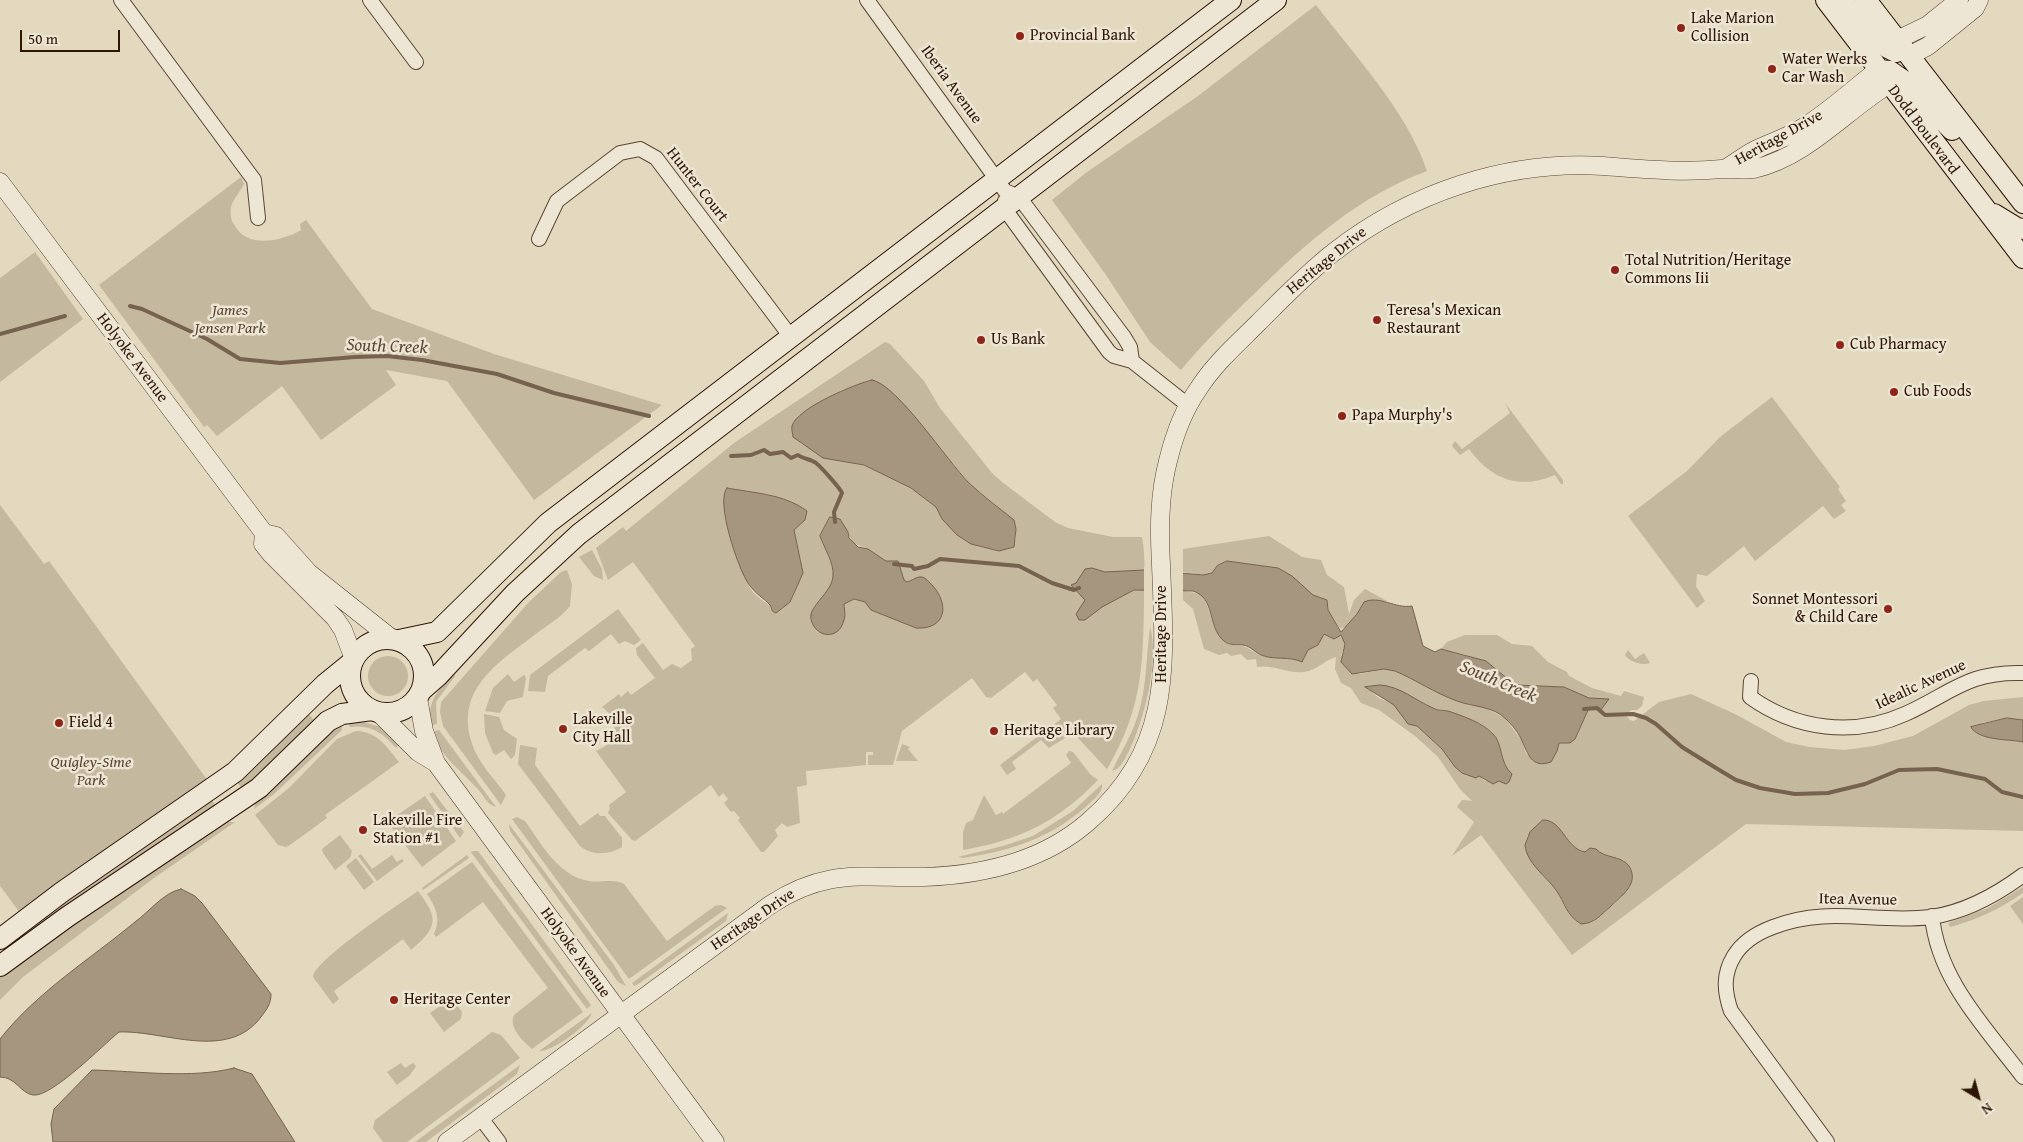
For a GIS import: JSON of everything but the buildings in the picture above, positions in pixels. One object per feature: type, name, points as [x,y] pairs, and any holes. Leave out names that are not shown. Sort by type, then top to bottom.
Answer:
[{"type":"main road","points":[[0,966],[82,907],[258,788],[328,721],[342,714],[400,711],[438,676],[527,581],[579,534],[1006,193],[1231,0]]},
{"type":"main road","points":[[0,939],[62,892],[235,772],[325,684],[353,660],[367,644],[383,638],[395,639],[437,632],[548,523],[791,337],[1006,193],[1276,0]]},
{"type":"main road","name":"Dodd Boulevard","points":[[1826,0],[2023,258]]},
{"type":"main road","points":[[1838,0],[1851,9],[1888,48],[1903,48]]},
{"type":"main road","name":"Dodd Boulevard","points":[[1866,0],[2021,199]]},
{"type":"main road","points":[[1883,77],[1890,71],[1903,80],[1958,136],[1988,157]]},
{"type":"main road","points":[[1980,204],[2002,221],[2023,229]]},
{"type":"main road","points":[[395,639],[412,647],[422,660],[425,675],[420,694]]},
{"type":"main road","points":[[353,660],[350,671],[352,690],[357,698],[375,711]]},
{"type":"street","points":[[120,0],[254,180],[258,218]]},
{"type":"street","points":[[370,0],[416,62]]},
{"type":"street","name":"Iberia Avenue","points":[[867,0],[1006,193],[1109,352],[1114,356],[1132,361],[1188,406]]},
{"type":"street","points":[[1903,48],[1959,0]]},
{"type":"street","points":[[1903,48],[1928,46],[1975,8],[1979,0]]},
{"type":"street","name":"Heritage Drive","points":[[447,1142],[770,905],[805,886],[836,877],[854,875],[928,876],[985,870],[1030,857],[1055,846],[1102,810],[1135,767],[1148,741],[1156,718],[1162,688],[1165,642],[1160,552],[1161,500],[1164,476],[1175,437],[1188,406],[1198,388],[1220,362],[1309,273],[1365,230],[1415,202],[1464,183],[1493,175],[1540,168],[1586,165],[1677,172],[1725,169],[1754,150],[1787,137],[1806,126],[1848,96],[1861,82],[1883,77]]},
{"type":"street","name":"Hunter Court","points":[[539,239],[557,201],[620,153],[640,149],[656,158],[791,337]]},
{"type":"street","name":"Holyoke Avenue","points":[[0,182],[264,533],[276,536],[310,573],[395,639]]},
{"type":"street","name":"Iberia Avenue","points":[[1006,193],[1124,337],[1130,347],[1132,361]]},
{"type":"street","name":"Holyoke Avenue","points":[[264,533],[263,544],[271,554],[339,624],[353,660]]},
{"type":"street","name":"Idealic Avenue","points":[[1751,681],[1750,697],[1772,711],[1788,718],[1824,727],[1852,729],[1890,720],[1956,686],[1976,678],[1994,674],[2023,674]]},
{"type":"street","name":"Holyoke Avenue","points":[[420,694],[424,731],[436,763],[715,1142]]},
{"type":"street","name":"Holyoke Avenue","points":[[375,711],[418,752],[436,763]]},
{"type":"street","name":"Itea Avenue","points":[[1827,1142],[1734,1016],[1726,991],[1726,977],[1730,962],[1738,950],[1749,939],[1773,926],[1804,918],[1844,914],[1903,918],[1932,916],[1983,900],[1998,893],[2023,874]]},
{"type":"street","points":[[1932,916],[1936,941],[1955,986],[2023,1077]]},
{"type":"street","points":[[480,1117],[499,1142]]},
{"type":"green space","points":[[1316,5],[1393,105],[1407,127],[1427,171],[1402,181],[1356,207],[1314,239],[1274,274],[1226,321],[1181,370],[1150,342],[1106,275],[1052,200],[1087,172],[1198,96]]},
{"type":"green space","name":"James Jensen Park","points":[[241,177],[244,184],[233,201],[231,217],[241,233],[248,238],[257,240],[275,240],[301,230],[300,224],[306,220],[372,309],[494,354],[662,405],[534,500],[447,381],[386,370],[396,385],[321,440],[282,386],[217,436],[207,425],[204,427],[99,285]]},
{"type":"green space","points":[[35,252],[83,319],[0,382],[0,278]]},
{"type":"green space","points":[[885,342],[890,344],[924,381],[940,408],[992,473],[1002,482],[1055,522],[1068,528],[1113,537],[1142,537],[1144,626],[1138,688],[1127,727],[1107,769],[1077,737],[1068,736],[1049,748],[1041,740],[1012,762],[1016,769],[1007,775],[1000,765],[1061,719],[1053,708],[1057,705],[1037,679],[1033,682],[1025,672],[991,698],[986,697],[972,678],[902,731],[893,765],[868,765],[868,755],[873,755],[873,752],[866,752],[866,765],[806,771],[807,785],[797,787],[800,823],[787,827],[782,823],[775,830],[778,836],[764,852],[761,852],[738,820],[740,818],[734,811],[731,812],[724,803],[728,799],[723,793],[719,797],[711,785],[635,841],[632,840],[608,813],[609,805],[626,792],[596,751],[609,743],[614,731],[612,719],[602,707],[619,694],[621,697],[628,691],[631,695],[655,678],[637,655],[636,648],[643,643],[663,670],[672,664],[681,668],[692,660],[691,649],[695,646],[633,562],[608,580],[596,548],[623,527],[626,531],[734,443]],"holes":[[[872,380],[936,445],[969,483],[998,507],[1016,529],[1016,539],[999,550],[980,547],[936,507],[911,488],[864,465],[837,460],[800,443],[798,416],[842,390]],[[727,488],[771,495],[802,523],[794,530],[801,562],[796,590],[790,602],[779,611],[754,593],[742,572],[726,524],[724,496]],[[830,517],[840,519],[853,543],[868,549],[901,570],[904,580],[907,582],[919,577],[926,579],[929,583],[916,628],[871,610],[865,602],[854,599],[844,604],[845,619],[818,632],[812,622],[811,614],[832,583],[833,574],[830,559],[820,536]]]},
{"type":"green space","points":[[1772,397],[1840,487],[1838,489],[1846,501],[1841,505],[1846,511],[1834,519],[1823,506],[1755,561],[1744,546],[1707,576],[1697,574],[1696,586],[1705,601],[1697,608],[1628,516],[1687,471],[1720,437]]},
{"type":"green space","points":[[1505,403],[1563,480],[1563,484],[1555,475],[1530,482],[1518,482],[1507,479],[1487,468],[1469,449],[1460,455],[1452,446],[1455,441],[1462,449],[1510,413]]},
{"type":"green space","name":"Quigley-Sime Park","points":[[0,505],[44,564],[49,561],[216,792],[212,800],[216,806],[0,958],[0,947],[29,925],[0,886]]},
{"type":"green space","points":[[1269,536],[1302,557],[1321,560],[1327,575],[1344,587],[1349,614],[1354,600],[1365,589],[1387,601],[1364,602],[1346,627],[1340,628],[1328,610],[1327,600],[1313,595],[1278,568],[1227,561],[1217,566],[1212,573],[1203,575],[1183,572],[1183,549]]},
{"type":"green space","points":[[592,550],[602,569],[603,580],[594,576],[579,557]]},
{"type":"green space","points":[[567,570],[572,584],[570,606],[489,672],[471,700],[468,716],[470,735],[480,760],[506,795],[501,805],[443,726],[440,712],[441,702],[529,602],[561,572]]},
{"type":"green space","points":[[1183,591],[1201,594],[1208,607],[1215,628],[1224,640],[1230,645],[1246,647],[1268,657],[1302,661],[1308,650],[1318,645],[1324,634],[1331,638],[1340,635],[1345,644],[1341,655],[1360,674],[1384,669],[1395,671],[1467,704],[1482,706],[1505,718],[1522,741],[1526,754],[1551,762],[1557,751],[1558,743],[1575,739],[1589,708],[1597,708],[1597,698],[1589,698],[1564,687],[1515,685],[1466,655],[1441,649],[1447,642],[1465,635],[1497,635],[1512,644],[1532,646],[1548,662],[1592,688],[1621,696],[1624,691],[1644,697],[1642,706],[1637,710],[1631,710],[1626,715],[1630,720],[1634,721],[1659,702],[1691,694],[1735,714],[1786,742],[1809,747],[1845,750],[1874,746],[1913,736],[1969,705],[1984,701],[2023,697],[2023,720],[2007,718],[1982,723],[1987,731],[1996,739],[2023,742],[2023,831],[1746,824],[1572,955],[1481,835],[1452,856],[1474,822],[1457,807],[1462,800],[1472,801],[1460,789],[1438,757],[1415,736],[1379,710],[1361,703],[1351,688],[1341,683],[1335,669],[1336,657],[1313,669],[1304,672],[1293,672],[1263,666],[1257,667],[1256,659],[1247,660],[1241,654],[1231,656],[1227,653],[1219,655],[1204,649],[1193,609],[1183,600]],"holes":[[[1389,686],[1434,709],[1448,711],[1481,724],[1493,733],[1504,767],[1512,774],[1506,784],[1502,781],[1485,781],[1479,776],[1462,773],[1442,749],[1417,726],[1403,718],[1395,705],[1379,698],[1366,687]],[[1551,821],[1578,851],[1624,860],[1621,898],[1593,922],[1581,924],[1572,917],[1556,890],[1535,866],[1528,853],[1527,837]]]},
{"type":"green space","points":[[618,609],[641,640],[634,645],[625,641],[619,644],[611,634],[589,651],[585,648],[548,676],[545,692],[528,691],[530,675]]},
{"type":"green space","points":[[1150,627],[1153,640],[1152,672],[1145,707],[1129,751],[1120,766],[1112,771],[1133,730],[1141,704]]},
{"type":"green space","points":[[1628,650],[1635,659],[1644,653],[1650,663],[1640,664],[1630,660],[1625,655]]},
{"type":"green space","points":[[388,656],[402,662],[408,676],[402,690],[388,696],[374,690],[368,676],[374,662]]},
{"type":"green space","points":[[454,673],[455,676],[436,702],[437,724],[429,726],[432,702],[442,686]]},
{"type":"green space","points":[[508,674],[514,682],[524,675],[526,678],[523,697],[507,701],[500,713],[485,711],[493,688]]},
{"type":"green space","points":[[309,714],[314,720],[267,768],[242,789],[237,782]]},
{"type":"green space","points":[[484,714],[499,717],[504,730],[517,739],[515,755],[511,759],[504,750],[496,755],[493,753],[485,733]]},
{"type":"green space","points":[[360,721],[384,728],[400,743],[396,748],[376,731],[364,727],[350,727],[348,722]]},
{"type":"green space","points":[[342,724],[342,730],[273,795],[254,809],[256,801],[329,732]]},
{"type":"green space","points":[[439,730],[496,807],[488,802],[440,748],[431,732]]},
{"type":"green space","points":[[356,731],[376,737],[399,762],[325,815],[327,818],[290,845],[286,847],[278,845],[255,815],[289,788],[337,739]]},
{"type":"green space","points":[[902,744],[910,747],[908,749],[918,761],[896,761]]},
{"type":"green space","points":[[520,745],[537,748],[535,765],[580,826],[598,813],[600,816],[605,816],[622,838],[622,847],[612,852],[595,853],[580,846],[518,764]]},
{"type":"green space","points":[[1069,751],[1073,752],[1090,774],[1098,780],[1083,795],[1052,818],[1020,835],[963,850],[963,832],[966,823],[973,820],[984,795],[996,815],[1002,812],[1003,814],[1071,763],[1066,755]]},
{"type":"green space","points":[[1102,784],[1100,792],[1090,803],[1062,825],[1047,833],[1031,841],[998,851],[963,858],[958,857],[1003,846],[1033,836],[1073,811]]},
{"type":"green space","points":[[433,792],[464,832],[460,838],[429,794]]},
{"type":"green space","points":[[425,796],[456,841],[422,867],[389,824],[390,820]]},
{"type":"green space","points":[[517,817],[525,821],[551,857],[568,873],[589,881],[616,881],[624,884],[667,941],[715,906],[721,905],[727,908],[629,979],[512,819]]},
{"type":"green space","points":[[229,822],[235,822],[154,878],[23,977],[0,1000],[0,977],[50,940]]},
{"type":"green space","points":[[509,824],[614,965],[626,986],[618,982],[510,831]]},
{"type":"green space","points":[[340,835],[352,851],[350,858],[335,870],[322,849]]},
{"type":"green space","points":[[478,851],[591,1005],[587,1009],[471,852]]},
{"type":"green space","points":[[361,854],[372,869],[392,855],[397,862],[402,859],[404,861],[377,881],[358,856]]},
{"type":"green space","points":[[467,855],[469,858],[423,890],[422,888]]},
{"type":"green space","points":[[356,858],[374,882],[364,890],[346,866]]},
{"type":"green space","points":[[472,862],[583,1012],[532,1049],[517,1034],[513,1024],[514,1015],[548,988],[483,902],[436,937],[434,934],[437,918],[433,904],[427,894]]},
{"type":"green space","points":[[2023,887],[2023,893],[1997,909],[1950,927],[1948,923],[1988,908]]},
{"type":"green space","points":[[418,891],[430,909],[432,916],[431,929],[411,950],[403,939],[334,991],[339,999],[333,1004],[313,977],[317,969],[342,946]]},
{"type":"green space","points":[[2023,897],[2023,924],[2010,906]]},
{"type":"green space","points":[[728,913],[726,921],[634,986],[632,983]]},
{"type":"green space","points":[[449,994],[462,1012],[461,1019],[444,1032],[430,1013],[442,1005],[440,1001]]},
{"type":"green space","points":[[592,1013],[584,1025],[569,1037],[552,1047],[539,1051]]},
{"type":"green space","points":[[492,1032],[501,1035],[520,1058],[407,1142],[383,1142],[373,1128],[375,1120]]},
{"type":"green space","points":[[401,1063],[405,1068],[413,1063],[416,1066],[410,1075],[397,1085],[387,1072]]},
{"type":"green space","points":[[520,1065],[517,1074],[426,1142],[415,1142]]},
{"type":"water","points":[[872,380],[895,395],[969,483],[1014,520],[1016,529],[1014,547],[999,551],[971,544],[957,535],[942,519],[936,507],[911,488],[864,465],[823,458],[793,437],[792,426],[796,419],[804,412],[853,386]]},
{"type":"water","points":[[727,488],[779,498],[798,505],[807,511],[805,520],[794,530],[803,573],[790,602],[776,613],[751,587],[739,564],[726,520],[724,495]]},
{"type":"water","points":[[830,517],[840,519],[848,532],[849,538],[858,547],[868,549],[886,561],[898,561],[904,580],[907,582],[920,577],[927,580],[937,591],[941,599],[943,607],[939,620],[934,625],[916,628],[871,610],[865,602],[854,599],[844,604],[845,618],[837,631],[827,634],[817,630],[813,625],[811,614],[816,604],[829,588],[833,576],[830,560],[820,536]]},
{"type":"water","points":[[1227,561],[1278,568],[1292,576],[1313,595],[1327,600],[1328,610],[1341,632],[1357,614],[1364,602],[1376,600],[1400,606],[1412,606],[1423,646],[1435,652],[1441,649],[1486,661],[1515,685],[1564,687],[1589,698],[1609,699],[1600,711],[1597,708],[1589,708],[1575,739],[1570,743],[1559,743],[1551,762],[1544,764],[1531,759],[1513,726],[1495,712],[1449,698],[1395,671],[1384,669],[1352,674],[1341,662],[1345,644],[1341,635],[1334,639],[1324,634],[1318,645],[1308,650],[1302,662],[1264,656],[1246,646],[1226,643],[1215,628],[1205,600],[1193,591],[1134,590],[1102,607],[1085,620],[1079,620],[1076,614],[1085,600],[1071,585],[1076,583],[1085,569],[1092,568],[1105,572],[1144,570],[1203,575],[1212,573],[1217,566]]},
{"type":"water","points":[[1380,685],[1394,688],[1435,709],[1448,711],[1466,718],[1489,730],[1496,738],[1505,764],[1512,774],[1509,782],[1506,784],[1499,781],[1493,784],[1479,776],[1476,778],[1462,773],[1455,767],[1442,749],[1417,726],[1408,724],[1394,705],[1365,687]]},
{"type":"water","points":[[2007,718],[2023,720],[2023,742],[1995,739],[1980,735],[1971,727]]},
{"type":"water","points":[[1543,820],[1555,824],[1573,846],[1579,850],[1585,852],[1590,848],[1596,849],[1622,860],[1629,866],[1632,878],[1628,889],[1594,920],[1581,924],[1576,920],[1566,909],[1556,890],[1529,858],[1525,845],[1530,832]]},
{"type":"water","points":[[181,889],[195,896],[202,903],[271,994],[268,1006],[261,1017],[247,1030],[231,1038],[213,1041],[194,1041],[119,1032],[64,1080],[41,1094],[29,1094],[14,1082],[0,1077],[0,1039],[30,1006],[64,977],[141,918],[162,898]]},
{"type":"water","points":[[234,1068],[252,1074],[295,1142],[53,1142],[51,1124],[54,1109],[92,1070],[182,1074]]},
{"type":"pier","points":[[1144,567],[1183,569],[1183,594],[1144,594]]},
{"type":"waterway","name":"South Creek","points":[[130,306],[142,309],[207,339],[240,359],[280,363],[387,356],[422,360],[497,374],[554,393],[649,416]]},
{"type":"waterway","name":"South Creek","points":[[0,334],[65,316]]},
{"type":"waterway","name":"South Creek","points":[[731,456],[751,455],[764,450],[770,454],[783,452],[791,458],[798,455],[814,462],[842,493],[834,512],[835,522]]},
{"type":"waterway","name":"South Creek","points":[[894,564],[912,566],[914,569],[928,566],[940,559],[1019,566],[1052,583],[1074,590],[1079,588]]},
{"type":"waterway","name":"South Creek","points":[[1584,709],[1597,708],[1605,715],[1633,714],[1646,718],[1656,724],[1682,747],[1716,768],[1736,780],[1760,788],[1795,794],[1828,793],[1865,784],[1899,770],[1937,769],[1985,779],[2002,792],[2023,797]]},
{"type":"place","name":"Lake Marion Collision","points":[[1681,28]]},
{"type":"place","name":"Provincial Bank","points":[[1020,36]]},
{"type":"place","name":"Water Werks Car Wash","points":[[1772,69]]},
{"type":"place","name":"Total Nutrition/Heritage Commons Iii","points":[[1615,270]]},
{"type":"place","name":"Teresa's Mexican Restaurant","points":[[1377,320]]},
{"type":"place","name":"Us Bank","points":[[981,340]]},
{"type":"place","name":"Cub Pharmacy","points":[[1840,345]]},
{"type":"place","name":"Cub Foods","points":[[1894,392]]},
{"type":"place","name":"Papa Murphy's","points":[[1342,416]]},
{"type":"place","name":"Sonnet Montessori & Child Care","points":[[1888,609]]},
{"type":"place","name":"Field 4","points":[[59,723]]},
{"type":"place","name":"Lakeville City Hall","points":[[563,729]]},
{"type":"place","name":"Heritage Library","points":[[994,731]]},
{"type":"place","name":"Lakeville Fire Station #1","points":[[363,830]]},
{"type":"place","name":"Heritage Center","points":[[394,1000]]}]
